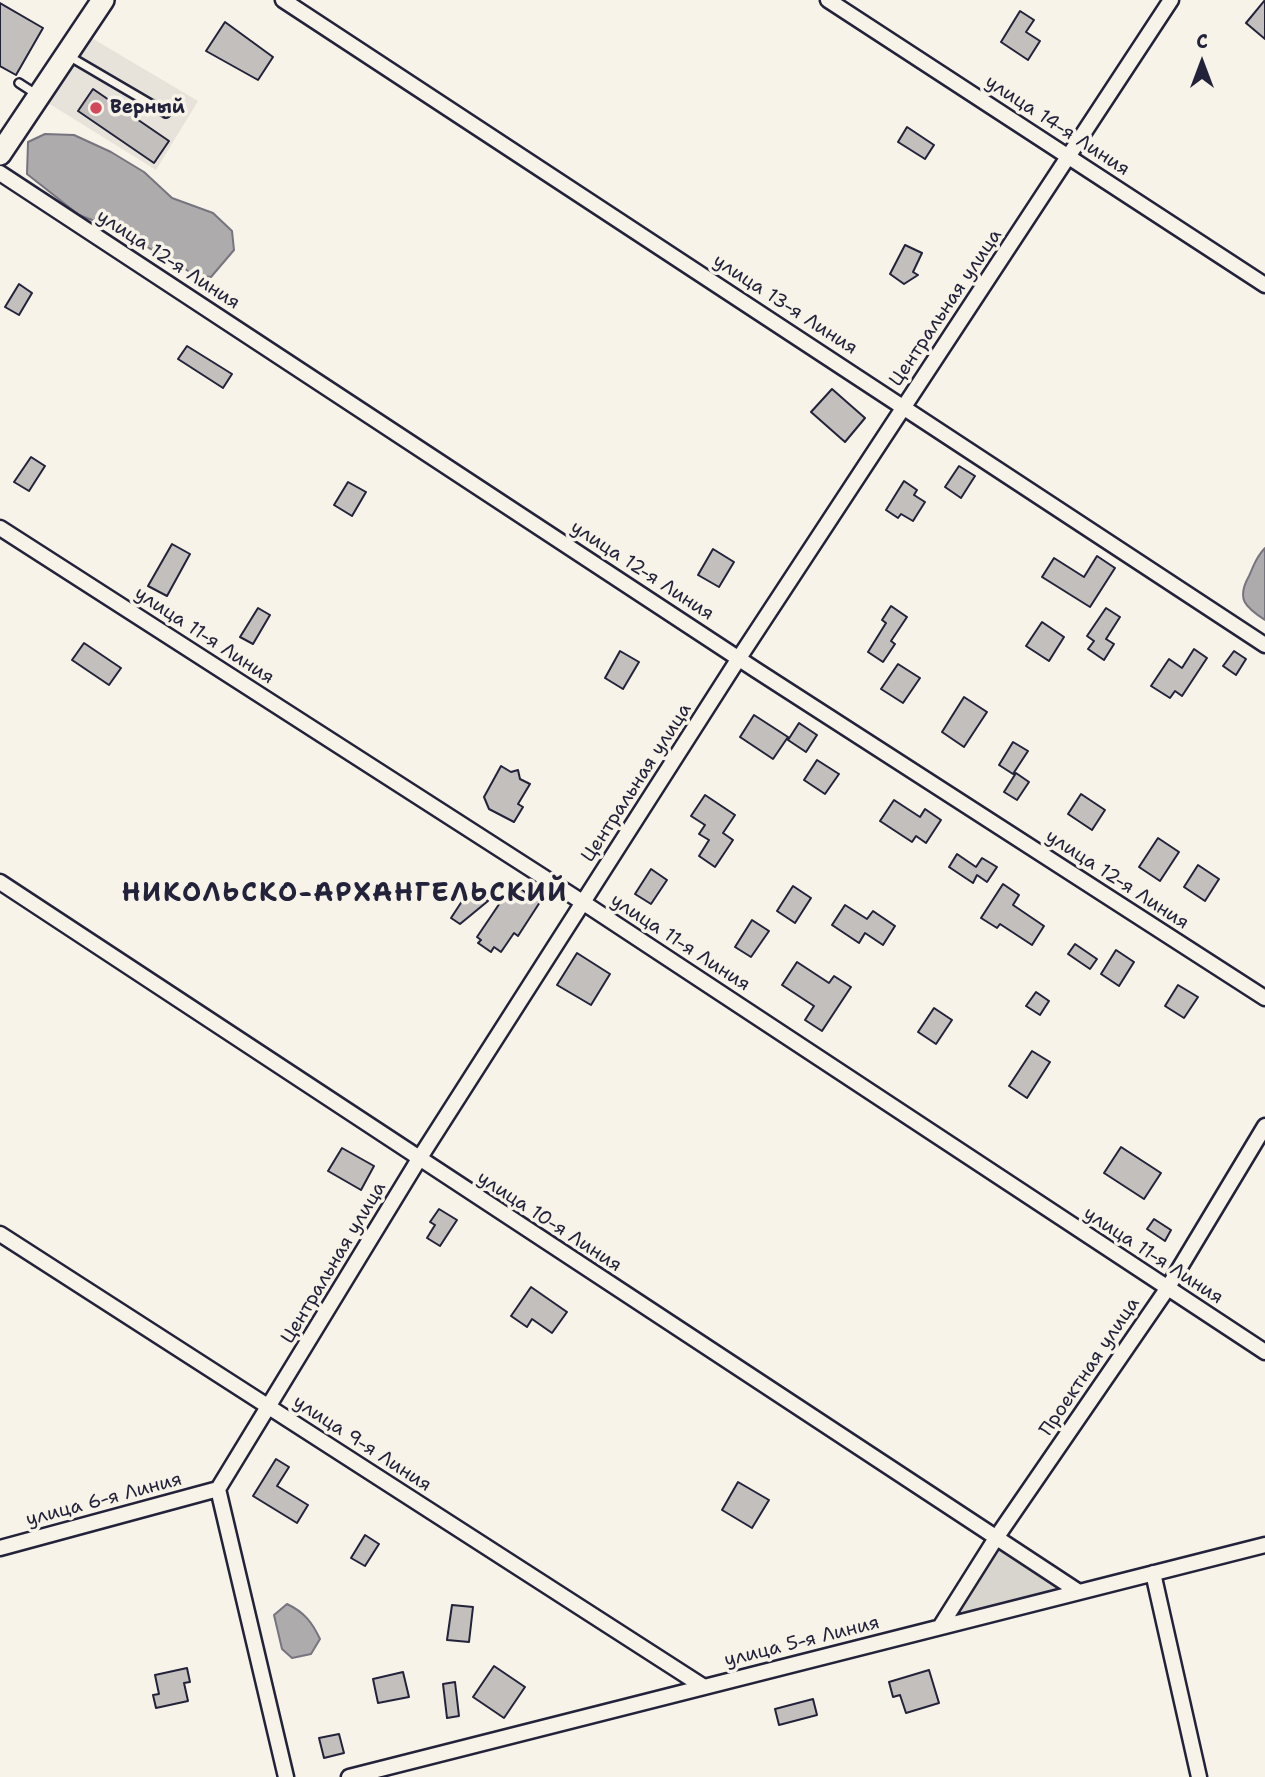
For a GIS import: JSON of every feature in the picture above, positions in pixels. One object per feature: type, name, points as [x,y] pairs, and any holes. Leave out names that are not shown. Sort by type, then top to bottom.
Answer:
[{"type":"street","points":[[0,154],[103,0]]},
{"type":"street","name":"улица 13-я Линия","points":[[284,0],[904,405],[1265,645]]},
{"type":"street","name":"улица 14-я Линия","points":[[828,0],[1265,285]]},
{"type":"street","name":"Центральная улица","points":[[218,1489],[419,1159],[904,405],[1171,0]]},
{"type":"street","name":"улица 12-я Линия","points":[[0,173],[740,659],[1265,998]]},
{"type":"street","name":"улица 11-я Линия","points":[[0,528],[584,903],[1265,1352]]},
{"type":"street","name":"улица 10-я Линия","points":[[0,882],[1079,1592]]},
{"type":"street","name":"Проектная улица","points":[[940,1627],[996,1538],[1167,1289],[1265,1126]]},
{"type":"street","name":"улица 9-я Линия","points":[[0,1234],[704,1687]]},
{"type":"street","points":[[218,1489],[286,1777]]},
{"type":"street","name":"улица 6-я Линия","points":[[0,1548],[218,1489]]},
{"type":"street","name":"улица 5-я Линия","points":[[349,1777],[1265,1545]]},
{"type":"street","points":[[1153,1573],[1199,1777]]},
{"type":"lane","points":[[67,55],[166,113]]},
{"type":"lane","points":[[19,83],[40,95]]},
{"type":"shaded area","points":[[90,37],[198,101],[156,170],[48,103]]},
{"type":"shaded area","points":[[45,134],[74,135],[111,152],[144,172],[172,198],[213,213],[232,231],[234,250],[211,277],[195,275],[118,230],[79,215],[27,174],[28,142]]},
{"type":"shaded area","points":[[1265,548],[1265,620],[1248,606],[1243,591],[1257,559]]},
{"type":"shaded area","points":[[998,1549],[1063,1591],[955,1617]]},
{"type":"shaded area","points":[[287,1604],[307,1618],[320,1639],[311,1654],[292,1658],[282,1649],[274,1615]]},
{"type":"building","points":[[1265,0],[1265,39],[1246,23]]},
{"type":"building","points":[[0,3],[43,28],[16,75],[0,66]]},
{"type":"building","points":[[1020,11],[1034,20],[1026,32],[1040,41],[1028,60],[1001,42]]},
{"type":"building","points":[[225,22],[273,57],[258,80],[206,51]]},
{"type":"building","points":[[93,89],[169,141],[154,163],[78,111]]},
{"type":"building","points":[[907,127],[934,145],[925,159],[898,142]]},
{"type":"building","points":[[905,245],[922,253],[913,272],[918,275],[904,284],[890,274]]},
{"type":"building","points":[[19,284],[32,293],[19,315],[5,307]]},
{"type":"building","points":[[187,346],[232,374],[223,388],[178,359]]},
{"type":"building","points":[[832,389],[865,418],[845,442],[811,412]]},
{"type":"building","points":[[31,457],[45,466],[29,491],[14,482]]},
{"type":"building","points":[[959,466],[975,476],[961,498],[945,487]]},
{"type":"building","points":[[904,481],[917,490],[914,495],[925,502],[913,521],[901,514],[898,518],[886,510]]},
{"type":"building","points":[[348,482],[366,492],[352,516],[334,505]]},
{"type":"building","points":[[172,544],[190,554],[167,596],[148,586]]},
{"type":"building","points":[[713,549],[734,562],[719,587],[698,575]]},
{"type":"building","points":[[1097,556],[1115,568],[1090,607],[1042,577],[1054,558],[1084,577]]},
{"type":"building","points":[[891,606],[907,617],[891,641],[895,644],[883,662],[868,652],[886,623],[882,620]]},
{"type":"building","points":[[258,608],[270,615],[253,644],[240,637]]},
{"type":"building","points":[[1106,608],[1120,617],[1106,639],[1114,644],[1104,660],[1088,649],[1094,641],[1087,636]]},
{"type":"building","points":[[1042,622],[1064,637],[1049,661],[1026,646]]},
{"type":"building","points":[[84,643],[121,668],[109,685],[72,660]]},
{"type":"building","points":[[1194,649],[1207,658],[1182,696],[1175,691],[1170,698],[1151,686],[1169,659],[1182,668]]},
{"type":"building","points":[[620,651],[639,662],[623,689],[605,678]]},
{"type":"building","points":[[1234,651],[1246,659],[1236,675],[1223,666]]},
{"type":"building","points":[[898,664],[920,678],[903,703],[881,689]]},
{"type":"building","points":[[964,697],[987,712],[964,747],[942,732]]},
{"type":"building","points":[[754,715],[788,737],[773,759],[740,737]]},
{"type":"building","points":[[799,723],[817,735],[806,752],[788,740]]},
{"type":"building","points":[[1013,742],[1028,751],[1013,774],[999,765]]},
{"type":"building","points":[[817,760],[839,774],[825,794],[804,780]]},
{"type":"building","points":[[501,766],[511,772],[518,770],[520,779],[530,784],[518,804],[523,807],[514,822],[489,809],[484,797]]},
{"type":"building","points":[[1016,773],[1029,782],[1017,800],[1004,792]]},
{"type":"building","points":[[1081,794],[1105,810],[1092,830],[1068,814]]},
{"type":"building","points":[[705,795],[735,815],[723,833],[733,840],[715,867],[699,856],[709,840],[699,834],[705,825],[691,816]]},
{"type":"building","points":[[894,800],[920,817],[925,809],[941,820],[926,843],[916,836],[912,842],[880,821]]},
{"type":"building","points":[[1158,838],[1179,852],[1160,881],[1139,867]]},
{"type":"building","points":[[957,854],[976,867],[982,858],[997,867],[987,882],[977,875],[973,883],[949,867]]},
{"type":"building","points":[[1198,865],[1219,879],[1205,901],[1184,887]]},
{"type":"building","points":[[651,869],[667,880],[651,904],[635,894]]},
{"type":"building","points":[[1003,884],[1019,895],[1013,905],[1044,926],[1032,945],[1000,924],[997,928],[981,918]]},
{"type":"building","points":[[793,886],[811,898],[795,923],[777,911]]},
{"type":"building","points":[[519,888],[540,902],[518,936],[514,933],[501,952],[494,947],[491,952],[478,943],[481,940],[477,937],[508,891],[514,895]]},
{"type":"building","points":[[470,889],[488,901],[460,924],[451,918]]},
{"type":"building","points":[[845,905],[867,919],[873,911],[895,926],[883,945],[865,933],[859,943],[832,925]]},
{"type":"building","points":[[752,920],[769,931],[751,957],[735,947]]},
{"type":"building","points":[[1075,944],[1097,959],[1090,969],[1068,954]]},
{"type":"building","points":[[1116,950],[1134,962],[1119,986],[1101,974]]},
{"type":"building","points":[[577,953],[610,974],[591,1005],[557,985]]},
{"type":"building","points":[[797,962],[829,983],[834,976],[851,987],[822,1031],[805,1020],[814,1006],[782,985]]},
{"type":"building","points":[[1178,985],[1198,997],[1184,1018],[1165,1006]]},
{"type":"building","points":[[1036,992],[1049,1001],[1040,1015],[1026,1006]]},
{"type":"building","points":[[934,1008],[952,1020],[936,1044],[918,1032]]},
{"type":"building","points":[[1032,1051],[1050,1062],[1027,1098],[1009,1086]]},
{"type":"building","points":[[1121,1147],[1161,1173],[1144,1199],[1104,1173]]},
{"type":"building","points":[[342,1148],[374,1166],[361,1190],[328,1171]]},
{"type":"building","points":[[439,1209],[457,1220],[440,1246],[427,1238],[435,1225],[430,1222]]},
{"type":"building","points":[[1154,1219],[1171,1230],[1165,1241],[1147,1229]]},
{"type":"building","points":[[531,1287],[567,1312],[552,1333],[532,1319],[527,1327],[511,1316]]},
{"type":"building","points":[[276,1459],[289,1467],[277,1486],[308,1505],[297,1523],[253,1496]]},
{"type":"building","points":[[738,1482],[769,1500],[752,1528],[722,1510]]},
{"type":"building","points":[[365,1535],[379,1544],[365,1566],[351,1558]]},
{"type":"building","points":[[452,1605],[473,1607],[469,1642],[447,1640]]},
{"type":"building","points":[[494,1666],[525,1687],[504,1718],[473,1697]]},
{"type":"building","points":[[187,1668],[190,1682],[184,1683],[188,1701],[156,1708],[153,1695],[159,1694],[155,1675]]},
{"type":"building","points":[[929,1670],[939,1703],[906,1713],[900,1695],[893,1697],[889,1682]]},
{"type":"building","points":[[403,1672],[409,1697],[378,1703],[373,1679]]},
{"type":"building","points":[[455,1682],[459,1716],[447,1718],[443,1684]]},
{"type":"building","points":[[813,1699],[817,1715],[779,1725],[775,1709]]},
{"type":"building","points":[[339,1734],[344,1753],[324,1758],[319,1738]]},
{"type":"place","name":"Верный","points":[[96,108]]},
{"type":"district","name":"НИКОЛЬСКО-АРХАНГЕЛЬСКИЙ","points":[[345,894]]}]
